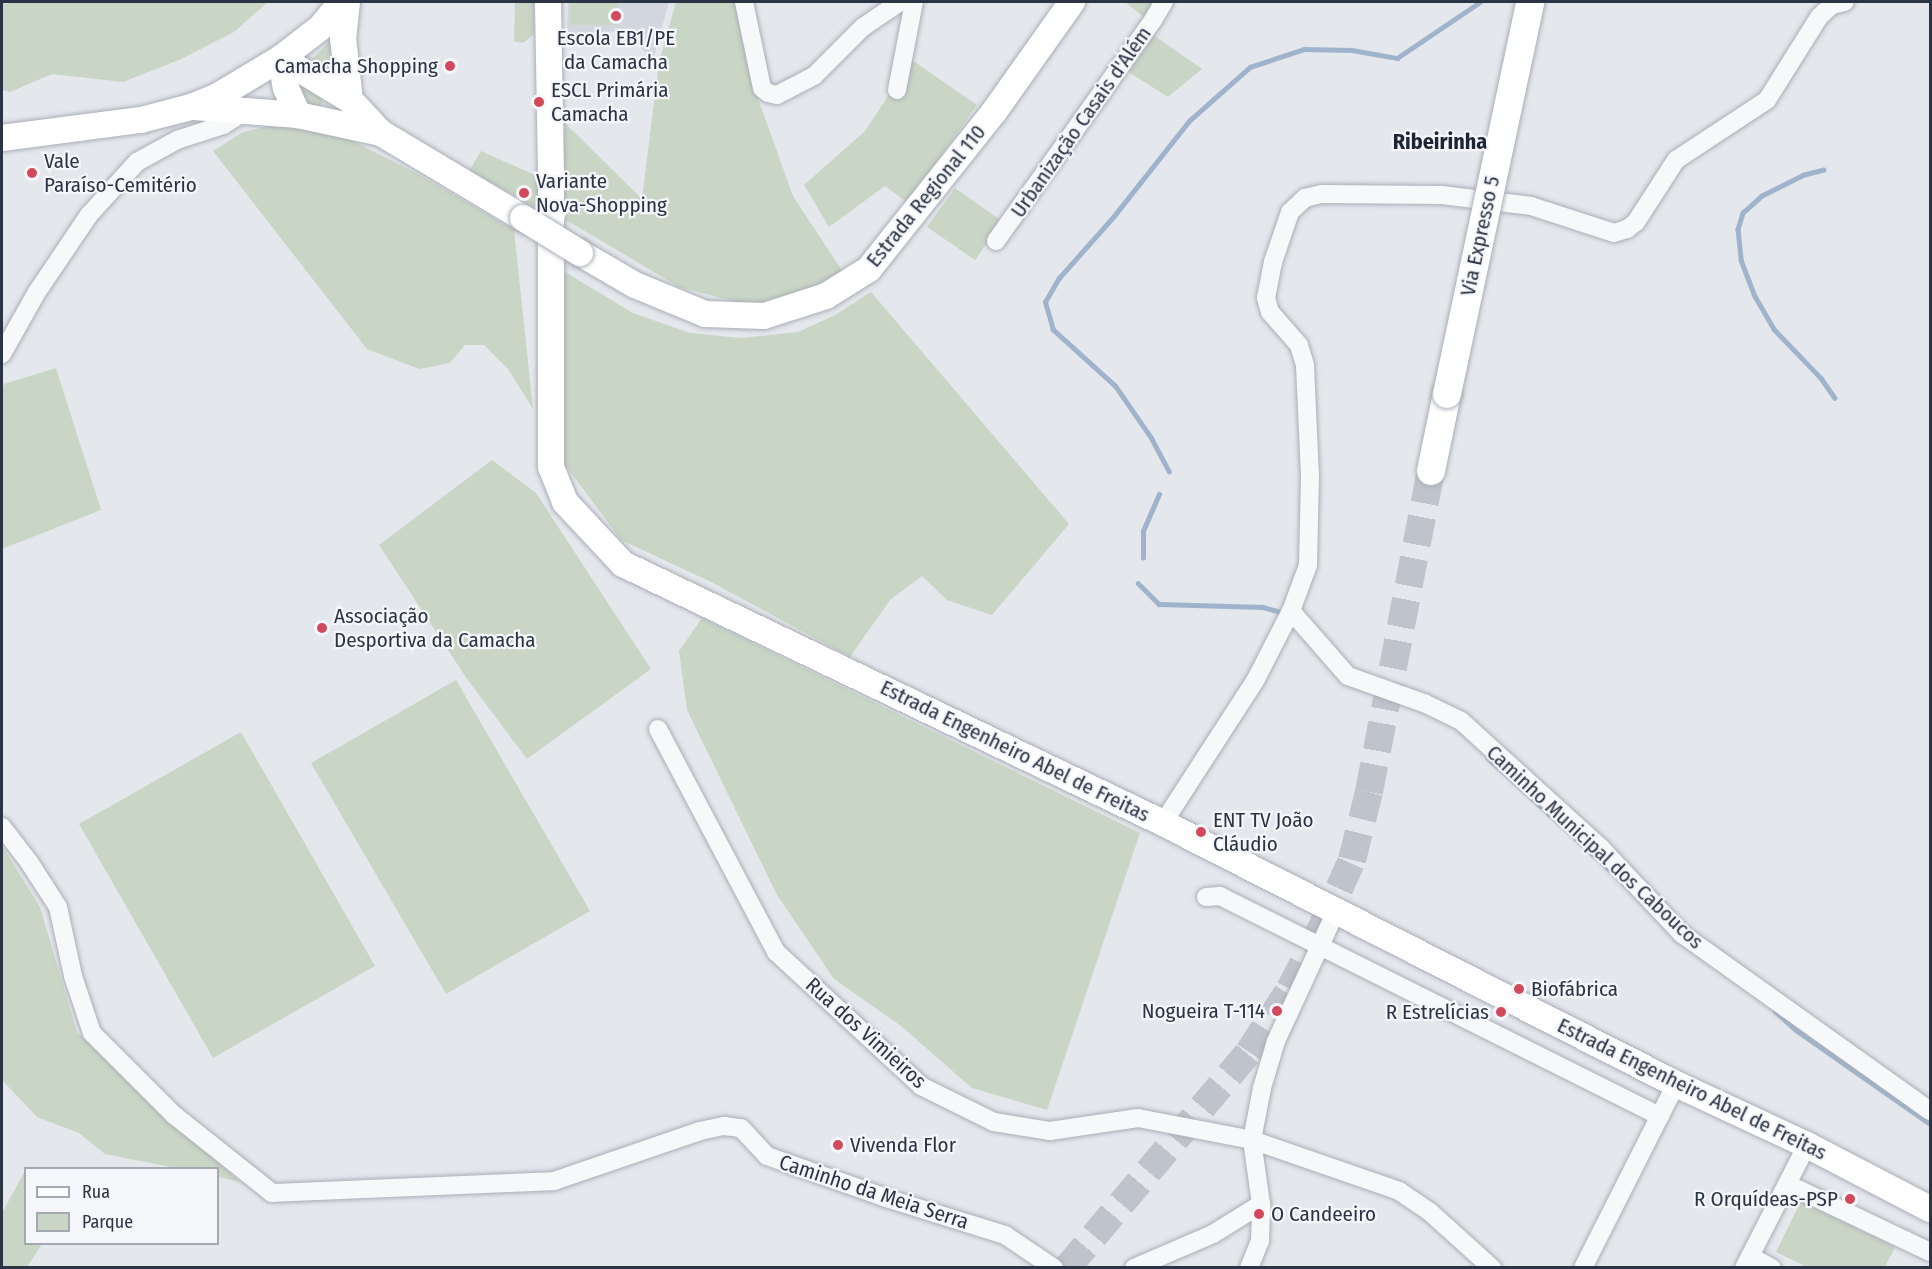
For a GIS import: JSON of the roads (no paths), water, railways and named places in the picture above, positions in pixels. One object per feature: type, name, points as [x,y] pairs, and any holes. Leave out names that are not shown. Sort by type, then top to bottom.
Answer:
[{"type":"main road","points":[[2,138],[141,120],[191,107],[218,96],[281,58],[320,28],[342,2]]},
{"type":"main road","points":[[281,58],[286,88],[308,116],[350,100],[343,38],[347,2]]},
{"type":"main road","name":"Estrada Engenheiro Abel de Freitas","points":[[548,2],[551,176],[551,467],[565,502],[623,564],[1162,823],[1676,1084],[1807,1145],[1930,1209]]},
{"type":"main road","name":"Estrada Regional 110","points":[[281,58],[350,100],[381,133],[635,285],[705,314],[764,316],[826,297],[869,269],[994,112],[1071,2]]},
{"type":"main road","name":"Via Expresso 5","points":[[1431,471],[1530,2]]},
{"type":"main road","name":"Estrada Regional 110","points":[[191,107],[308,116],[381,133]]},
{"type":"street","points":[[744,2],[762,88],[771,94],[783,93],[814,76],[863,27],[900,2]]},
{"type":"street","points":[[897,90],[914,2]]},
{"type":"street","name":"Urbanização Casais d'Além","points":[[996,241],[1164,2]]},
{"type":"street","points":[[1162,823],[1255,681],[1292,611],[1308,565],[1309,412],[1305,365],[1299,345],[1270,312],[1266,298],[1273,262],[1290,212],[1305,198],[1321,194],[1442,195],[1531,206],[1614,233],[1627,229],[1636,222],[1676,160],[1767,100],[1819,17],[1832,5],[1845,2]]},
{"type":"street","points":[[2,354],[37,292],[89,215],[137,162],[177,140],[223,125],[247,110]]},
{"type":"street","name":"Caminho Municipal dos Caboucos","points":[[1292,611],[1348,676],[1424,703],[1461,721],[1600,847],[1682,934],[1930,1111]]},
{"type":"street","name":"Rua dos Vimieiros","points":[[658,729],[776,952],[921,1086],[994,1122],[1017,1126],[1050,1131],[1138,1118],[1252,1140],[1399,1191],[1430,1212],[1492,1268]]},
{"type":"street","name":"Caminho da Meia Serra","points":[[2,827],[29,862],[58,907],[73,976],[92,1033],[174,1115],[272,1193],[554,1181],[700,1131],[724,1126],[741,1128],[767,1156],[886,1198],[1005,1235],[1054,1268]]},
{"type":"street","points":[[1206,897],[1220,896],[1660,1116]]},
{"type":"street","points":[[1249,1268],[1260,1241],[1261,1204],[1252,1140],[1262,1088],[1276,1041],[1336,911]]},
{"type":"street","points":[[1583,1268],[1676,1084]]},
{"type":"street","points":[[1772,1268],[1747,1262],[1807,1145]]},
{"type":"street","points":[[1787,1184],[1930,1252]]},
{"type":"street","points":[[1134,1268],[1214,1234],[1261,1204]]},
{"type":"waterway","points":[[1169,472],[1151,438],[1115,386],[1053,330],[1045,302],[1059,278],[1114,216],[1189,121],[1250,67],[1304,49],[1352,50],[1397,58],[1480,2]]},
{"type":"waterway","points":[[1824,170],[1804,175],[1762,196],[1743,213],[1738,229],[1741,260],[1755,296],[1774,329],[1821,378],[1835,398]]},
{"type":"waterway","points":[[1143,558],[1143,531],[1159,494]]},
{"type":"waterway","points":[[1138,583],[1159,604],[1263,607],[1284,613]]},
{"type":"waterway","points":[[1488,758],[1612,872]]},
{"type":"waterway","points":[[1775,1011],[1796,1030],[1930,1124]]},
{"type":"tunnel","points":[[1067,1268],[1249,1052],[1290,989],[1322,927],[1352,860],[1369,792],[1431,471]]},
{"type":"place","name":"Escola EB1/PE da Camacha","points":[[616,16]]},
{"type":"place","name":"Camacha Shopping","points":[[450,66]]},
{"type":"place","name":"ESCL Primária Camacha","points":[[539,102]]},
{"type":"place","name":"Vale Paraíso-Cemitério","points":[[32,173]]},
{"type":"place","name":"Variante Nova-Shopping","points":[[524,193]]},
{"type":"place","name":"Associação Desportiva da Camacha","points":[[322,628]]},
{"type":"place","name":"ENT TV João Cláudio","points":[[1201,832]]},
{"type":"place","name":"Biofábrica","points":[[1519,989]]},
{"type":"place","name":"Nogueira T-114","points":[[1277,1011]]},
{"type":"place","name":"R Estrelícias","points":[[1501,1012]]},
{"type":"place","name":"Vivenda Flor","points":[[838,1145]]},
{"type":"place","name":"R Orquídeas-PSP","points":[[1850,1199]]},
{"type":"place","name":"O Candeeiro","points":[[1259,1214]]},
{"type":"district","name":"Ribeirinha","points":[[1440,142]]}]
